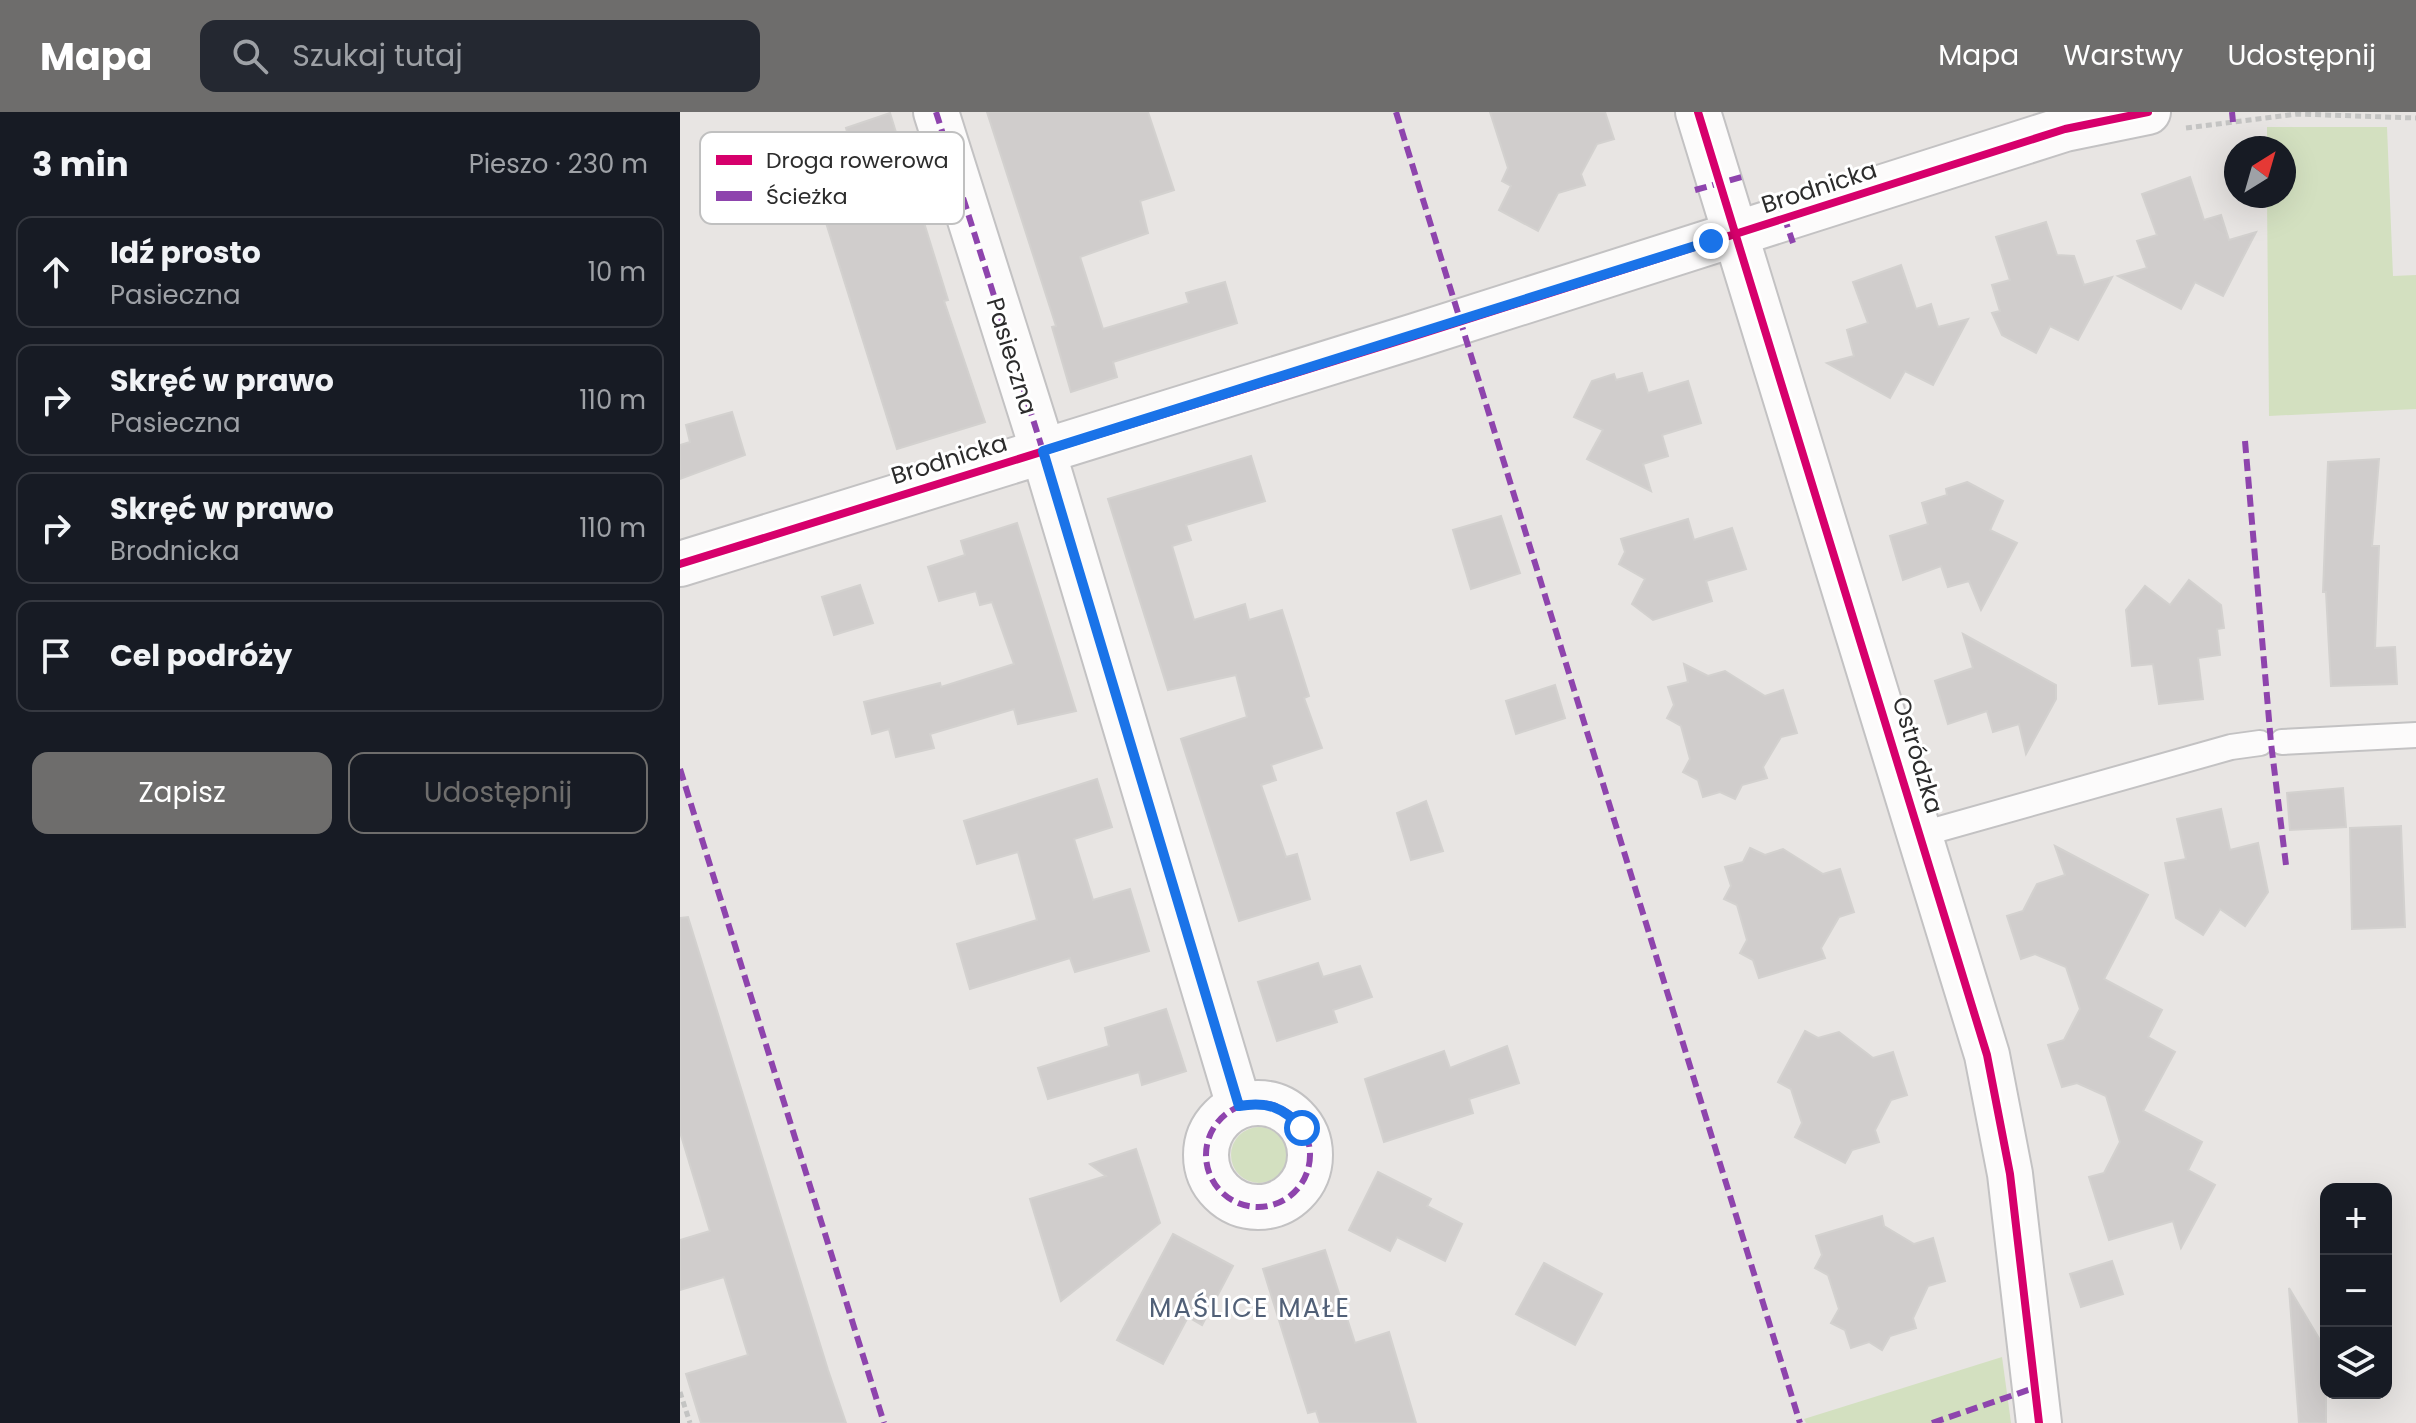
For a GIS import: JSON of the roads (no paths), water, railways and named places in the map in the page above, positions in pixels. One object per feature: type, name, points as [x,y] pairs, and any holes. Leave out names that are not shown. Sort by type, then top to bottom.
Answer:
[{"type":"street","name":"Pasieczna","points":[[936,112],[942,132]]},
{"type":"street","name":"Ostródzka","points":[[1698,112],[1922,834],[1987,1055],[2010,1174],[2039,1423]]},
{"type":"street","name":"Brodnicka","points":[[680,564],[2065,129],[2148,112]]},
{"type":"street","name":"Pasieczna","points":[[964,201],[1043,451],[1239,1106]]},
{"type":"lane","points":[[1922,834],[2231,747],[2416,735]]},
{"type":"district","name":"MAŚLICE MAŁE","points":[[1250,1308]]}]
